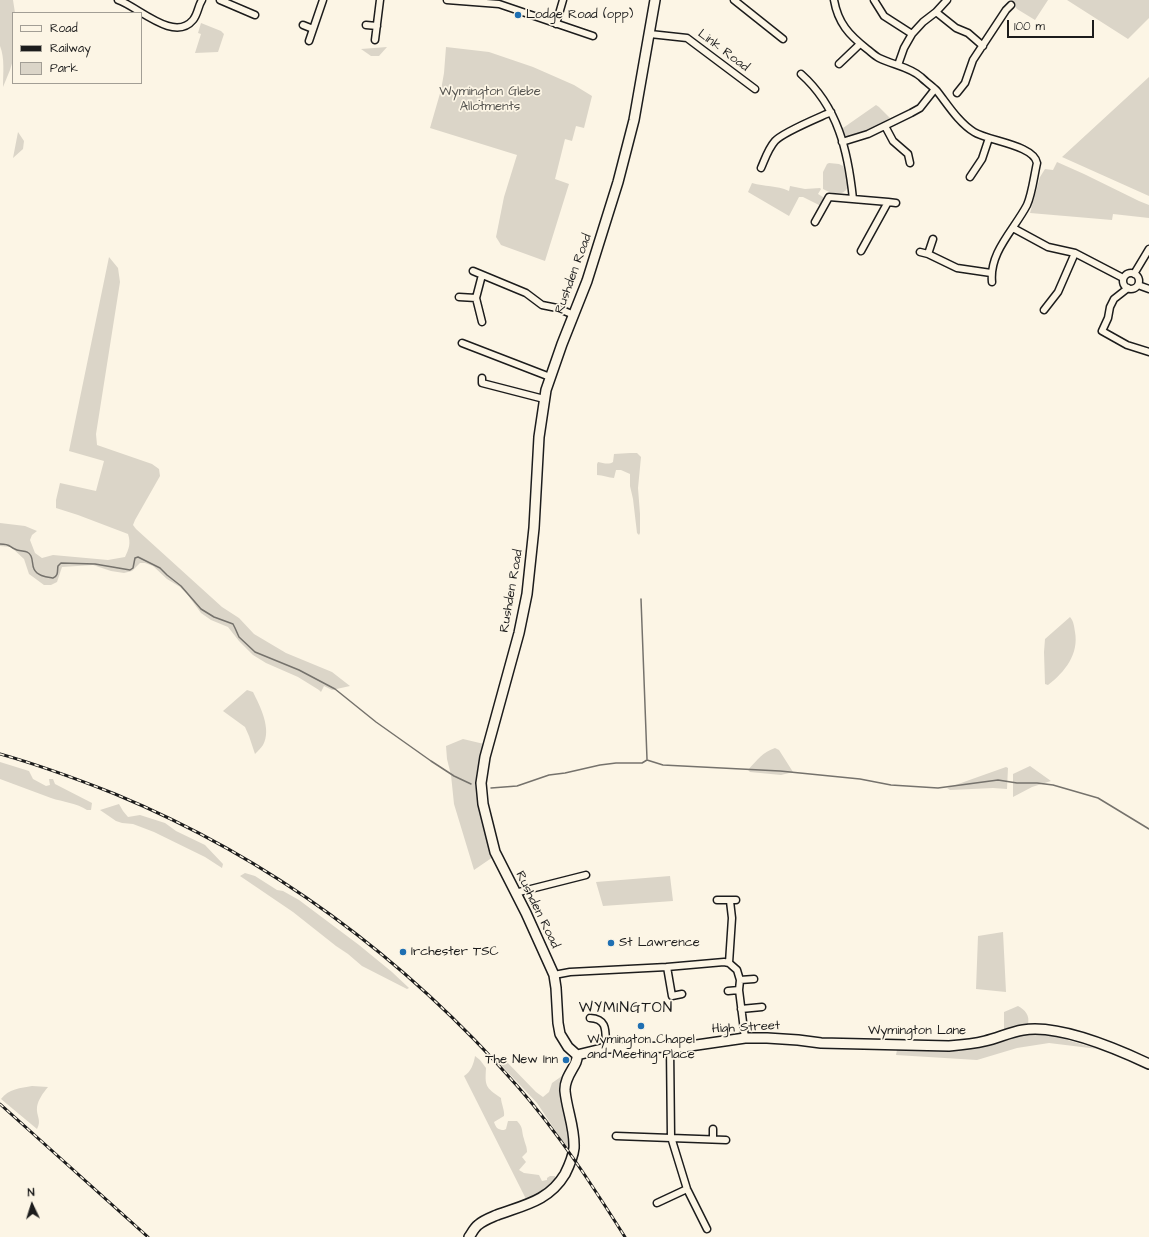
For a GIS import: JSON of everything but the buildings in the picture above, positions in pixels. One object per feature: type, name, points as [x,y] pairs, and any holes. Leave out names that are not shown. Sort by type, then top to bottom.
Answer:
[{"type":"street","points":[[118,0],[132,6],[140,12]]},
{"type":"street","points":[[142,13],[149,18],[170,27],[176,28],[186,26],[193,20],[202,0]]},
{"type":"street","points":[[220,0],[255,15]]},
{"type":"street","points":[[309,41],[323,0]]},
{"type":"street","points":[[375,40],[380,0]]},
{"type":"street","points":[[447,0],[499,4],[593,36]]},
{"type":"street","points":[[556,24],[563,0]]},
{"type":"street","name":"Rushden Road","points":[[577,1055],[562,1038],[558,1029],[554,975],[526,913],[495,852],[483,804],[481,782],[485,757],[519,633],[527,594],[534,528],[539,436],[544,399],[550,377],[574,315],[603,232],[618,182],[634,120],[655,0]]},
{"type":"street","points":[[734,0],[783,39]]},
{"type":"street","points":[[834,0],[836,13],[845,29],[860,44],[878,58],[917,74],[935,89],[964,124],[974,132],[1024,150],[1036,159],[1037,163],[1027,204],[1001,246],[991,273],[992,282]]},
{"type":"street","points":[[874,0],[884,16],[912,34]]},
{"type":"street","points":[[898,65],[904,48],[912,34],[947,0]]},
{"type":"street","points":[[957,93],[965,83],[973,60],[1006,10],[1012,5]]},
{"type":"street","points":[[936,12],[956,28],[968,33],[983,46]]},
{"type":"street","points":[[366,24],[377,26]]},
{"type":"street","points":[[303,25],[313,29]]},
{"type":"street","name":"Link Road","points":[[650,34],[687,38],[756,90]]},
{"type":"street","points":[[839,64],[860,44]]},
{"type":"street","points":[[800,74],[813,85],[838,124],[850,175],[853,199]]},
{"type":"street","points":[[842,142],[868,134],[920,108],[935,89]]},
{"type":"street","points":[[760,168],[769,149],[776,139],[785,133],[830,112]]},
{"type":"street","points":[[885,126],[892,141],[908,154],[910,163]]},
{"type":"street","points":[[970,177],[982,159],[989,138]]},
{"type":"street","points":[[815,222],[829,197],[896,202]]},
{"type":"street","points":[[861,251],[888,202]]},
{"type":"street","points":[[1013,228],[1048,247],[1075,253],[1123,278]]},
{"type":"street","points":[[928,254],[933,239]]},
{"type":"street","points":[[1134,274],[1149,249]]},
{"type":"street","points":[[920,252],[928,254],[957,268],[991,273]]},
{"type":"street","points":[[1044,310],[1058,292],[1075,253]]},
{"type":"street","points":[[473,272],[526,293],[542,305],[557,308],[574,315]]},
{"type":"street","points":[[1123,278],[1127,274],[1134,274],[1138,278],[1138,285]]},
{"type":"street","points":[[482,275],[476,298],[482,322]]},
{"type":"street","points":[[1123,278],[1124,285],[1128,288]]},
{"type":"street","points":[[1138,285],[1134,288],[1128,288],[1114,299],[1102,331],[1127,345],[1149,352]]},
{"type":"street","points":[[1138,285],[1149,289]]},
{"type":"street","points":[[459,297],[476,298]]},
{"type":"street","points":[[462,343],[550,377]]},
{"type":"street","points":[[482,378],[482,383],[544,399]]},
{"type":"street","points":[[515,893],[586,875]]},
{"type":"street","points":[[717,900],[733,900],[729,963]]},
{"type":"street","points":[[554,975],[570,972],[667,967],[724,962],[729,963],[737,970],[740,980],[741,1009],[745,1038]]},
{"type":"street","points":[[667,967],[672,996],[682,994]]},
{"type":"street","points":[[740,980],[754,979]]},
{"type":"street","points":[[728,991],[740,990]]},
{"type":"street","points":[[741,1009],[762,1007]]},
{"type":"street","points":[[590,1018],[602,1020],[604,1025],[606,1048]]},
{"type":"street","name":"Wymington Lane","points":[[798,1040],[821,1043],[949,1046],[978,1043],[1023,1030],[1039,1028],[1069,1034],[1109,1047],[1149,1064]]},
{"type":"street","name":"High Street","points":[[577,1055],[606,1048],[683,1047],[745,1038],[798,1040]]},
{"type":"street","points":[[670,1047],[671,1137],[687,1189],[707,1229]]},
{"type":"street","points":[[469,1237],[476,1226],[482,1222],[548,1195],[562,1178],[573,1156],[574,1150],[573,1130],[565,1091],[568,1076],[578,1060],[577,1055]]},
{"type":"street","points":[[713,1129],[713,1139]]},
{"type":"street","points":[[616,1136],[726,1140]]},
{"type":"street","points":[[657,1203],[687,1189]]},
{"type":"green space","points":[[0,0],[13,0],[15,12],[12,12],[12,63],[3,87],[3,61],[0,46]]},
{"type":"green space","points":[[1010,0],[1048,0],[1035,20],[1017,9]]},
{"type":"green space","points":[[1067,0],[1149,0],[1149,18],[1128,39]]},
{"type":"green space","points":[[201,23],[221,31],[224,34],[218,52],[195,53],[201,34],[198,33]]},
{"type":"green space","points":[[387,47],[379,56],[371,56],[361,49]]},
{"type":"green space","name":"Wymington Glebe Allotments","points":[[446,47],[489,52],[533,67],[574,85],[592,96],[584,128],[576,126],[572,141],[565,139],[555,179],[569,184],[545,261],[501,245],[496,237],[504,197],[517,155],[430,128],[441,90]]},
{"type":"green space","points":[[1149,77],[1149,196],[1062,157]]},
{"type":"green space","points":[[876,105],[890,118],[864,133],[848,137],[844,135],[843,128]]},
{"type":"green space","points":[[18,132],[24,141],[23,149],[13,158]]},
{"type":"green space","points":[[1057,162],[1149,205],[1149,218],[1113,214],[1112,220],[1030,213],[1040,177],[1045,169],[1053,170]]},
{"type":"green space","points":[[829,163],[843,166],[848,185],[844,192],[833,193],[823,189],[823,172]]},
{"type":"green space","points":[[752,183],[789,191],[790,186],[805,189],[820,188],[821,189],[818,194],[823,197],[824,201],[821,206],[803,197],[799,197],[789,216],[748,192]]},
{"type":"green space","points":[[109,257],[118,268],[120,282],[96,434],[97,445],[152,464],[159,469],[160,476],[133,525],[222,607],[239,618],[254,634],[286,653],[332,672],[350,686],[332,690],[324,686],[321,692],[298,677],[266,663],[253,655],[228,627],[211,620],[201,613],[180,587],[167,579],[153,566],[140,563],[132,571],[124,573],[111,571],[93,565],[62,567],[57,582],[51,585],[44,585],[29,574],[24,559],[11,547],[0,546],[0,523],[25,526],[37,531],[32,535],[30,540],[35,553],[42,558],[53,555],[108,560],[125,557],[128,551],[128,534],[56,508],[56,500],[60,483],[96,491],[104,461],[69,451]]},
{"type":"green space","points":[[637,453],[641,457],[638,488],[640,514],[639,535],[637,533],[630,486],[630,474],[621,470],[616,470],[614,478],[597,475],[598,462],[606,464],[610,463],[613,462],[614,454]]},
{"type":"green space","points":[[1070,617],[1074,624],[1076,640],[1073,655],[1060,674],[1048,685],[1045,684],[1045,639]]},
{"type":"green space","points":[[247,690],[253,692],[262,711],[266,725],[263,745],[255,754],[245,727],[223,711]]},
{"type":"green space","points":[[463,739],[484,744],[475,784],[493,857],[474,870],[454,804],[451,775],[447,759],[446,746]]},
{"type":"green space","points":[[775,748],[779,750],[793,772],[781,775],[750,772],[748,770],[764,754]]},
{"type":"green space","points":[[0,762],[29,771],[33,779],[46,786],[50,785],[49,779],[53,779],[55,784],[92,803],[91,810],[51,798],[0,779]]},
{"type":"green space","points":[[1030,766],[1051,781],[1032,787],[1013,797],[1013,774]]},
{"type":"green space","points":[[1006,767],[1008,768],[1007,789],[993,788],[950,790],[947,788]]},
{"type":"green space","points":[[119,804],[128,817],[140,815],[165,823],[176,831],[205,845],[223,864],[222,868],[205,857],[154,832],[133,824],[116,821],[100,810]]},
{"type":"green space","points":[[245,873],[255,876],[277,890],[283,891],[299,900],[359,945],[409,988],[407,989],[362,966],[293,912],[240,876]]},
{"type":"green space","points":[[670,876],[673,901],[603,906],[596,882]]},
{"type":"green space","points":[[1003,932],[1006,992],[976,989],[978,936]]},
{"type":"green space","points":[[1018,1006],[1026,1013],[1028,1024],[1004,1030],[1004,1012]]},
{"type":"green space","points":[[1047,1034],[1098,1049],[1049,1043],[1017,1048],[977,1060],[896,1055],[897,1050],[959,1049],[980,1046],[1022,1035]]},
{"type":"green space","points":[[475,1056],[486,1068],[487,1086],[501,1098],[504,1116],[494,1122],[496,1127],[504,1130],[506,1129],[508,1121],[517,1121],[522,1128],[527,1152],[522,1157],[526,1162],[519,1170],[524,1173],[539,1175],[542,1181],[547,1180],[550,1176],[555,1176],[556,1180],[546,1190],[527,1201],[464,1076],[472,1067]]},
{"type":"green space","points":[[504,1059],[536,1092],[543,1097],[549,1092],[552,1083],[562,1076],[561,1095],[571,1143],[571,1154],[537,1103],[501,1065],[500,1060]]},
{"type":"green space","points":[[32,1086],[48,1087],[38,1104],[37,1110],[39,1123],[37,1129],[1,1099],[11,1091]]},
{"type":"waterway","points":[[0,544],[8,545],[12,548],[30,554],[35,571],[42,576],[53,578],[57,574],[58,566],[61,563],[95,564],[130,570],[133,568],[135,558],[138,557],[160,568],[181,586],[201,609],[214,617],[233,624],[239,637],[255,652],[299,670],[335,689],[376,722],[431,761],[454,776],[471,784]]},
{"type":"waterway","points":[[641,599],[647,759]]},
{"type":"waterway","points":[[491,788],[517,786],[549,775],[600,765],[616,763],[642,763],[647,760],[663,765],[780,771],[860,779],[891,785],[938,788],[998,780],[1017,783],[1053,785],[1098,798],[1149,829]]},
{"type":"railway","points":[[0,754],[44,768],[115,794],[173,820],[229,849],[334,917],[431,997],[476,1041],[519,1088],[548,1123],[588,1179],[625,1237]]},
{"type":"railway","points":[[0,1104],[148,1237]]},
{"type":"place","name":"Lodge Road (opp)","points":[[518,15]]},
{"type":"place","name":"St Lawrence","points":[[611,943]]},
{"type":"place","name":"Irchester TSC","points":[[403,952]]},
{"type":"place","name":"Wymington Chapel and Meeting Place","points":[[641,1026]]},
{"type":"place","name":"The New Inn","points":[[566,1060]]},
{"type":"district","name":"WYMINGTON","points":[[626,1009]]}]
